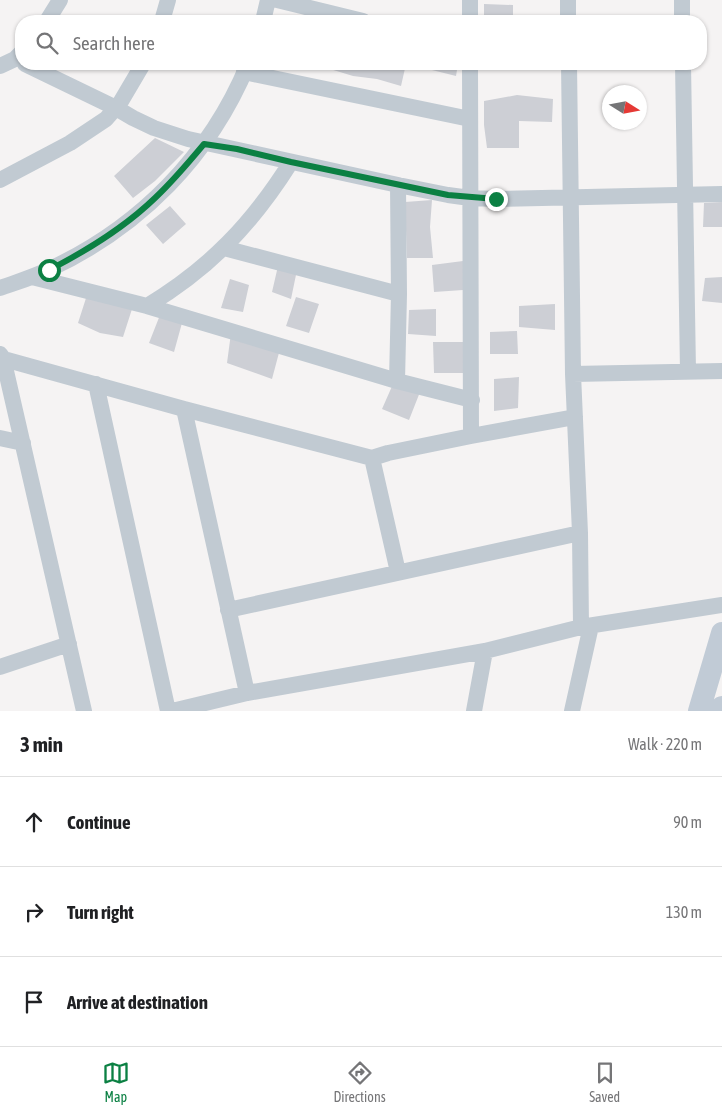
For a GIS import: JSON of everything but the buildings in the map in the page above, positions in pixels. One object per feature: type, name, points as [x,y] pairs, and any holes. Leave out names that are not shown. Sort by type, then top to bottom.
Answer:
[{"type":"main road","points":[[699,711],[722,633]]},
{"type":"main road","points":[[721,711],[722,707]]},
{"type":"street","points":[[51,15],[60,0]]},
{"type":"street","points":[[164,15],[168,0]]},
{"type":"street","points":[[264,15],[268,0]]},
{"type":"street","points":[[278,0],[339,15]]},
{"type":"street","points":[[470,0],[470,15]]},
{"type":"street","points":[[568,0],[568,15]]},
{"type":"street","points":[[682,0],[682,15]]},
{"type":"street","points":[[0,50],[15,56]]},
{"type":"street","points":[[0,66],[15,61]]},
{"type":"street","points":[[42,70],[154,128],[204,144],[237,149],[448,195],[496,199],[722,194]]},
{"type":"street","points":[[0,180],[86,133],[106,119],[116,108],[140,70]]},
{"type":"street","points":[[0,288],[32,277],[64,262],[94,246],[136,216],[173,181],[204,144],[222,115],[245,70]]},
{"type":"street","points":[[255,70],[470,118]]},
{"type":"street","points":[[470,70],[471,436]]},
{"type":"street","points":[[569,70],[573,374],[586,626],[572,711]]},
{"type":"street","points":[[683,70],[688,371]]},
{"type":"street","points":[[147,306],[168,294],[206,265],[243,229],[277,186],[291,162]]},
{"type":"street","points":[[397,381],[399,294],[398,185]]},
{"type":"street","points":[[224,248],[399,294]]},
{"type":"street","points":[[32,277],[147,306],[397,381],[472,400]]},
{"type":"street","points":[[1,357],[372,458],[471,436],[575,417]]},
{"type":"street","points":[[1,357],[23,443],[84,711]]},
{"type":"street","points":[[573,374],[722,371]]},
{"type":"street","points":[[96,384],[170,711],[247,693],[485,651],[586,626],[722,605]]},
{"type":"street","points":[[184,408],[247,693]]},
{"type":"street","points":[[0,438],[23,443]]},
{"type":"street","points":[[372,458],[398,572]]},
{"type":"street","points":[[228,610],[580,533]]},
{"type":"street","points":[[0,667],[69,644]]},
{"type":"street","points":[[474,711],[485,651]]},
{"type":"route","points":[[49,270],[94,246],[136,216],[173,181],[204,144],[237,149],[448,195],[496,199]]}]
